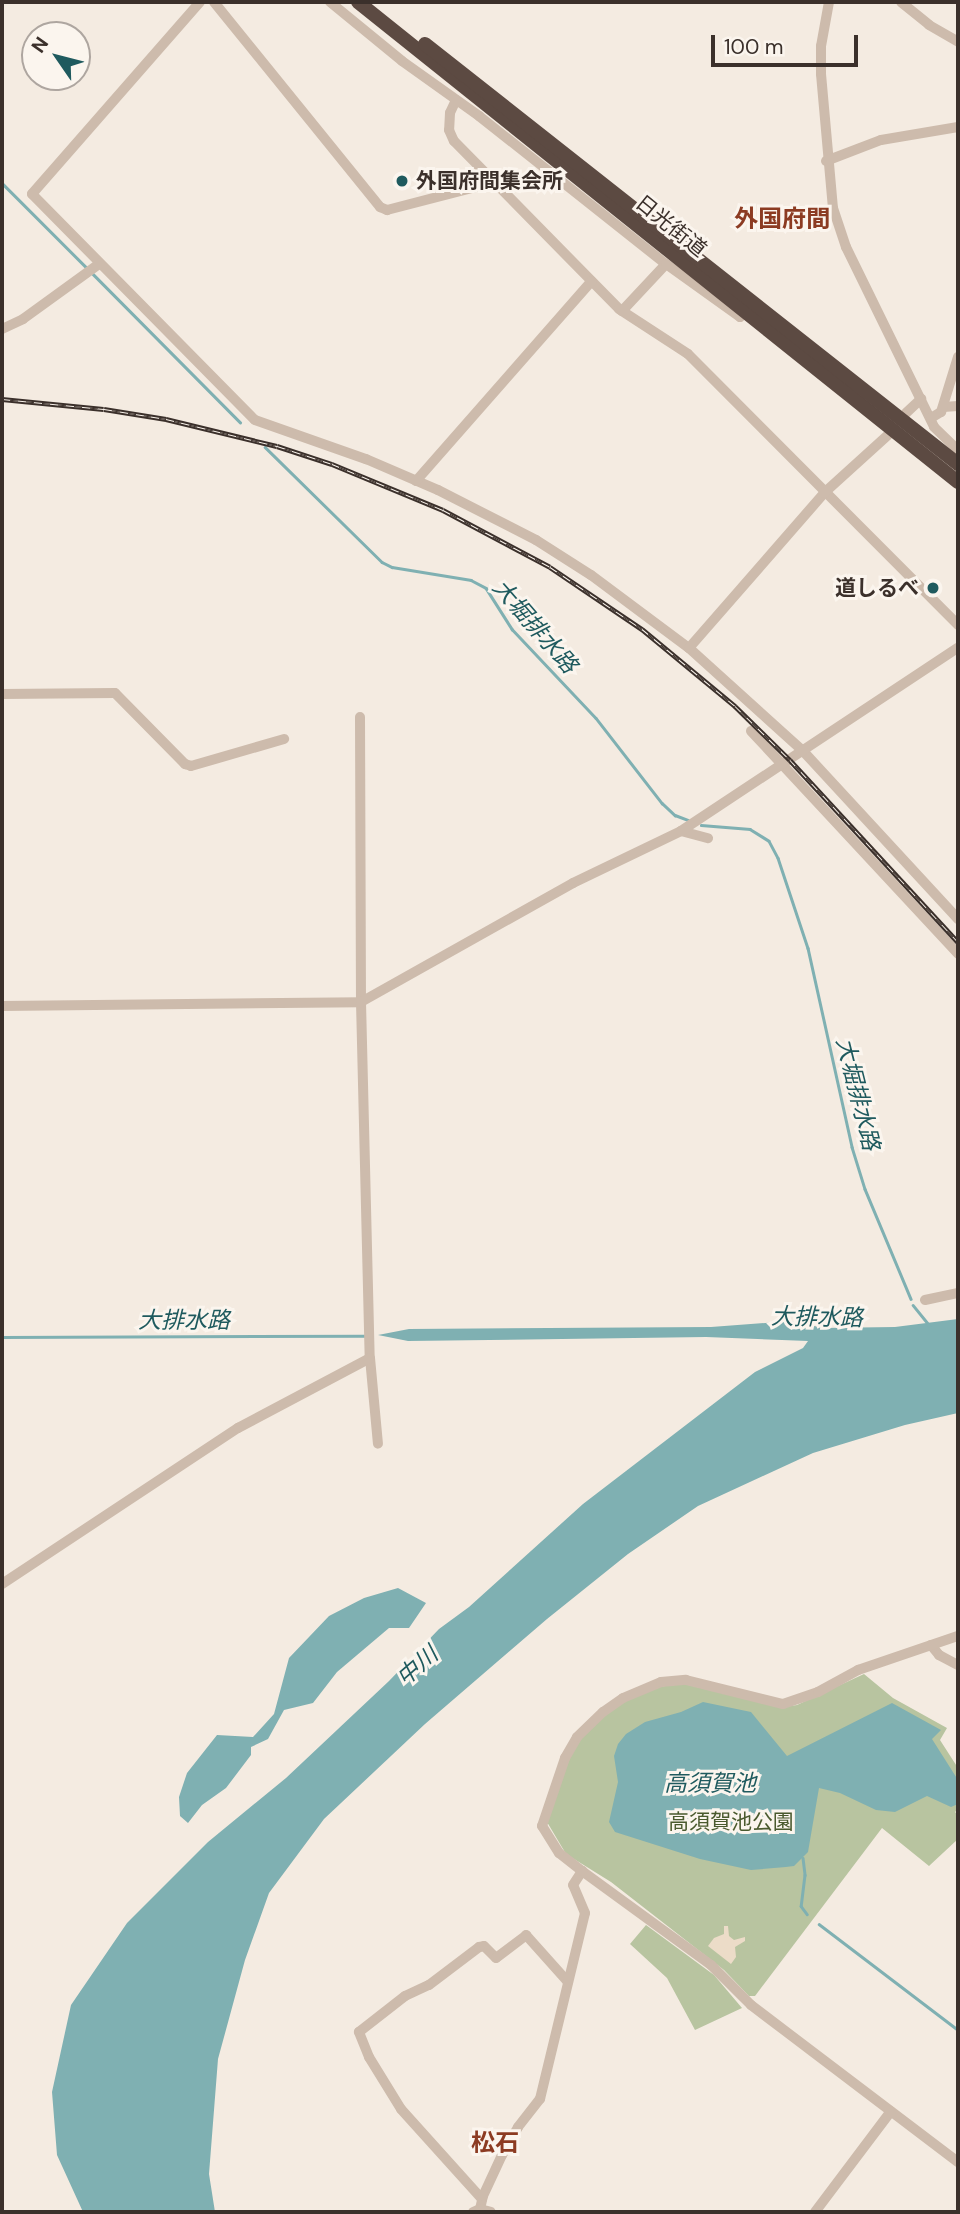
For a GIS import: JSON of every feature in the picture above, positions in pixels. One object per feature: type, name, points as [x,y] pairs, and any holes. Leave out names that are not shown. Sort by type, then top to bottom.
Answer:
[{"type":"highway","name":"日光街道","points":[[358,2],[958,482]]},
{"type":"highway","name":"日光街道","points":[[372,2],[958,464]]},
{"type":"street","points":[[201,2],[32,194],[255,420],[366,459],[536,540],[592,575],[689,648],[803,751],[958,919]]},
{"type":"street","points":[[215,2],[380,206],[387,210],[495,182]]},
{"type":"street","points":[[330,2],[401,61],[456,100],[666,264],[740,317],[744,311]]},
{"type":"street","points":[[829,2],[821,65],[827,161],[839,230],[934,427],[958,450]]},
{"type":"street","points":[[901,2],[929,25],[958,41]]},
{"type":"street","points":[[456,100],[450,113],[450,135],[622,311],[688,354],[958,625]]},
{"type":"street","points":[[827,161],[881,140],[958,127]]},
{"type":"street","points":[[2,329],[23,319],[99,264]]},
{"type":"street","points":[[622,311],[666,264]]},
{"type":"street","points":[[416,481],[592,281]]},
{"type":"street","points":[[931,418],[938,416],[943,407],[956,372],[958,357]]},
{"type":"street","points":[[906,413],[922,399]]},
{"type":"street","points":[[943,407],[958,406]]},
{"type":"street","points":[[689,648],[824,493],[888,435]]},
{"type":"street","points":[[2,1006],[360,1002],[573,883],[681,831],[958,648]]},
{"type":"street","points":[[2,694],[115,693],[185,764],[191,766],[284,739]]},
{"type":"street","points":[[360,717],[360,1002],[370,1354],[378,1444]]},
{"type":"street","points":[[751,731],[958,954]]},
{"type":"street","points":[[681,831],[708,838]]},
{"type":"street","points":[[925,1300],[958,1293]]},
{"type":"street","points":[[2,1584],[238,1428],[370,1354]]},
{"type":"street","points":[[958,1636],[858,1670],[794,1702],[771,1703],[720,1686],[686,1680],[661,1682],[623,1698],[591,1722],[570,1748],[542,1826],[559,1853],[700,1957],[751,2005],[958,2162]]},
{"type":"street","points":[[931,1645],[939,1655],[958,1665]]},
{"type":"street","points":[[478,2207],[517,2127],[540,2099],[584,1913],[573,1885],[582,1871]]},
{"type":"street","points":[[491,2212],[478,2207],[467,2187],[401,2109],[369,2057],[359,2032],[479,1947],[484,1946],[496,1958],[526,1935],[568,1982]]},
{"type":"street","points":[[815,2212],[891,2111]]},
{"type":"green space","name":"高須賀池公園","points":[[864,1674],[893,1698],[947,1728],[940,1740],[958,1768],[958,1809],[955,1812],[958,1815],[958,1839],[929,1866],[882,1828],[755,1996],[749,1996],[724,1970],[611,1882],[566,1854],[547,1822],[571,1752],[577,1742],[616,1705],[656,1687],[684,1684],[784,1707],[797,1705]]},
{"type":"green space","points":[[646,1925],[714,1975],[742,2008],[695,2030],[667,1978],[630,1944]]},
{"type":"shaded area","points":[[724,1926],[728,1926],[729,1936],[734,1940],[745,1937],[745,1941],[735,1947],[736,1957],[731,1964],[708,1946],[714,1938],[724,1934]]},
{"type":"water","name":"中川","points":[[958,1319],[958,1413],[905,1425],[813,1453],[698,1506],[628,1554],[547,1619],[425,1724],[324,1819],[269,1893],[245,1960],[218,2059],[209,2174],[215,2212],[83,2212],[57,2155],[52,2092],[71,2005],[127,1923],[208,1842],[286,1778],[389,1681],[439,1629],[469,1607],[583,1504],[755,1372],[803,1348],[808,1341],[706,1337],[408,1341],[378,1335],[409,1329],[711,1327],[793,1321],[823,1328],[895,1327]]},
{"type":"water","points":[[398,1588],[426,1603],[409,1628],[389,1628],[337,1672],[313,1703],[284,1710],[268,1739],[251,1747],[251,1755],[226,1788],[202,1805],[188,1823],[180,1816],[179,1797],[187,1773],[217,1735],[253,1737],[274,1714],[289,1658],[329,1616],[364,1598]]},
{"type":"water","name":"高須賀池","points":[[703,1702],[751,1712],[787,1756],[892,1703],[941,1730],[932,1739],[958,1780],[958,1804],[951,1807],[927,1796],[895,1812],[876,1810],[840,1793],[819,1788],[808,1852],[794,1866],[751,1870],[700,1859],[615,1832],[609,1822],[618,1782],[614,1756],[618,1744],[626,1734],[645,1722],[681,1712]]},
{"type":"waterway","name":"大堀排水路","points":[[2,183],[87,268]]},
{"type":"waterway","name":"大堀排水路","points":[[93,274],[240,422]]},
{"type":"waterway","name":"大堀排水路","points":[[265,447],[382,562],[392,567],[471,580],[486,588],[512,629],[596,718],[662,803],[675,815],[688,820]]},
{"type":"waterway","name":"大堀排水路","points":[[701,825],[750,829],[769,841],[778,858],[808,948],[852,1147],[865,1189],[911,1299]]},
{"type":"waterway","name":"大堀排水路","points":[[913,1305],[929,1325]]},
{"type":"waterway","name":"大排水路","points":[[2,1337],[366,1336]]},
{"type":"waterway","points":[[803,1858],[805,1875],[801,1906],[807,1914]]},
{"type":"waterway","points":[[819,1924],[958,2030]]},
{"type":"railway","points":[[2,399],[104,409],[166,419],[277,446],[332,464],[443,510],[550,567],[642,629],[735,706],[790,760],[958,942]]},
{"type":"place","name":"外国府間集会所","points":[[402,181]]},
{"type":"place","name":"道しるべ","points":[[933,588]]},
{"type":"district","name":"外国府間","points":[[782,219]]},
{"type":"district","name":"松石","points":[[495,2143]]}]
